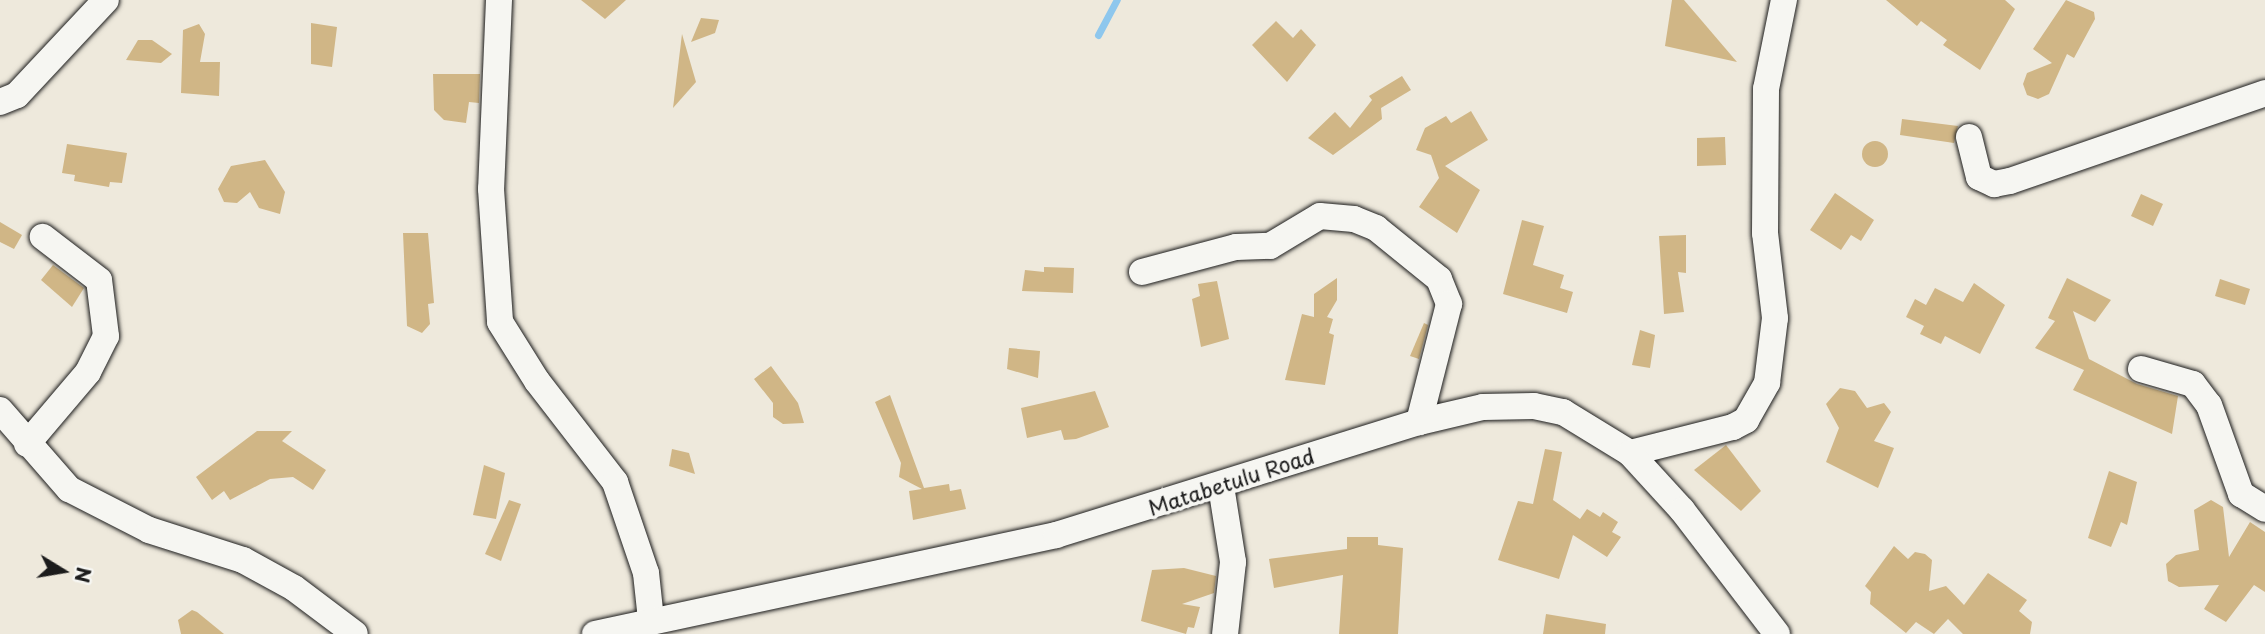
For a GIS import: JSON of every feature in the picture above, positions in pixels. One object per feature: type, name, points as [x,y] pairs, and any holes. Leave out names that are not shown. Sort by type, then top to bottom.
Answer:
[{"type":"street","points":[[0,102],[17,95],[106,0]]},
{"type":"street","points":[[499,0],[491,189],[500,322],[537,381],[615,482],[646,573],[651,620]]},
{"type":"street","points":[[1630,453],[1733,427],[1746,420],[1767,383],[1774,318],[1765,233],[1766,100],[1784,0]]},
{"type":"street","points":[[1969,137],[1979,177],[2002,183],[2265,93]]},
{"type":"street","points":[[1142,272],[1236,247],[1270,246],[1320,216],[1354,219],[1376,228],[1418,257],[1439,279],[1449,304],[1419,422]]},
{"type":"street","points":[[27,444],[88,372],[106,336],[99,280],[43,236]]},
{"type":"street","points":[[2141,369],[2193,384],[2209,405],[2241,494],[2265,509]]},
{"type":"street","name":"Matabetulu Road","points":[[603,633],[651,620],[1056,535],[1221,486],[1419,422],[1483,407],[1534,406],[1563,412],[1630,453],[1682,510],[1777,634]]},
{"type":"street","points":[[0,410],[69,489],[111,514],[243,560],[294,588],[355,634]]},
{"type":"street","points":[[1221,486],[1233,562],[1225,634]]},
{"type":"building","points":[[581,0],[626,0],[605,19]]},
{"type":"building","points":[[1672,0],[1684,0],[1737,62],[1665,46]]},
{"type":"building","points":[[1886,0],[2005,0],[2015,9],[1980,70],[1943,45],[1947,40],[1921,21],[1917,26]]},
{"type":"building","points":[[2066,0],[2094,12],[2095,19],[2074,58],[2067,54],[2049,94],[2038,99],[2027,95],[2023,84],[2027,73],[2052,63],[2033,49]]},
{"type":"building","points":[[701,18],[719,20],[715,33],[691,42]]},
{"type":"building","points":[[1276,21],[1293,38],[1301,29],[1316,45],[1287,82],[1252,45]]},
{"type":"building","points":[[311,23],[337,27],[332,67],[311,64]]},
{"type":"building","points":[[199,24],[205,34],[200,62],[220,62],[219,96],[181,93],[183,30]]},
{"type":"building","points":[[682,34],[696,82],[673,108]]},
{"type":"building","points":[[138,40],[152,40],[172,54],[161,63],[126,60]]},
{"type":"building","points":[[433,74],[480,74],[479,103],[469,102],[466,123],[444,120],[434,110]]},
{"type":"building","points":[[1402,76],[1411,90],[1381,108],[1382,119],[1333,155],[1308,138],[1335,112],[1350,128],[1372,100],[1369,96]]},
{"type":"building","points":[[1471,111],[1488,140],[1445,166],[1480,190],[1457,233],[1419,207],[1439,178],[1431,155],[1416,150],[1425,128],[1446,116],[1451,123]]},
{"type":"building","points":[[1902,119],[1958,126],[1954,143],[1900,135]]},
{"type":"building","points":[[1725,137],[1726,165],[1697,166],[1697,138]]},
{"type":"building","points":[[1875,141],[1884,145],[1888,154],[1884,163],[1875,167],[1866,163],[1862,154],[1866,145]]},
{"type":"building","points":[[67,144],[127,153],[122,183],[110,182],[109,187],[74,181],[75,175],[62,173]]},
{"type":"building","points":[[265,160],[285,192],[280,214],[259,208],[250,192],[237,203],[224,202],[218,189],[231,166]]},
{"type":"building","points":[[1835,193],[1874,220],[1861,241],[1851,235],[1841,250],[1810,230]]},
{"type":"building","points":[[2141,194],[2163,204],[2153,226],[2131,216]]},
{"type":"building","points":[[1522,220],[1544,226],[1533,265],[1564,275],[1560,288],[1573,292],[1567,313],[1503,294]]},
{"type":"building","points":[[0,222],[22,235],[14,249],[0,242]]},
{"type":"building","points":[[403,233],[428,233],[434,303],[428,304],[430,324],[422,333],[407,326]]},
{"type":"building","points":[[1686,235],[1686,273],[1678,272],[1684,312],[1664,314],[1659,236]]},
{"type":"building","points":[[53,265],[84,288],[72,307],[41,280]]},
{"type":"building","points":[[1044,267],[1074,268],[1073,293],[1022,291],[1025,270],[1044,272]]},
{"type":"building","points":[[1337,278],[1337,300],[1327,317],[1333,319],[1329,333],[1334,335],[1325,385],[1285,380],[1302,314],[1314,317],[1314,294]]},
{"type":"building","points":[[2067,278],[2111,300],[2095,322],[2073,311],[2089,359],[2137,384],[2178,396],[2172,434],[2073,390],[2084,370],[2035,348],[2055,321],[2048,318]]},
{"type":"building","points":[[2220,279],[2250,289],[2245,305],[2215,296]]},
{"type":"building","points":[[1217,281],[1229,339],[1201,347],[1192,299],[1200,296],[1198,284]]},
{"type":"building","points":[[1974,283],[2005,305],[1980,354],[1945,336],[1941,344],[1920,334],[1924,326],[1906,317],[1915,299],[1926,305],[1935,288],[1963,302]]},
{"type":"building","points":[[1424,323],[1428,325],[1419,359],[1410,356]]},
{"type":"building","points":[[1640,330],[1655,335],[1650,368],[1632,365]]},
{"type":"building","points":[[1009,348],[1040,351],[1038,378],[1007,369]]},
{"type":"building","points":[[771,366],[798,403],[804,423],[783,424],[773,417],[773,403],[754,379]]},
{"type":"building","points":[[1840,388],[1855,391],[1867,408],[1884,403],[1891,412],[1874,441],[1894,448],[1878,488],[1826,462],[1839,428],[1826,404]]},
{"type":"building","points":[[1095,391],[1109,427],[1076,439],[1064,440],[1061,430],[1027,438],[1021,408]]},
{"type":"building","points":[[890,395],[924,488],[949,484],[950,491],[961,489],[966,509],[913,520],[909,491],[922,489],[899,477],[901,463],[875,402]]},
{"type":"building","points":[[257,431],[292,431],[282,441],[326,470],[313,490],[293,477],[270,479],[230,500],[224,491],[212,500],[196,477]]},
{"type":"building","points":[[1726,445],[1761,491],[1741,511],[1694,470]]},
{"type":"building","points":[[672,449],[689,453],[695,474],[669,466]]},
{"type":"building","points":[[1545,449],[1562,452],[1553,500],[1580,519],[1587,509],[1600,517],[1603,512],[1618,522],[1612,532],[1621,537],[1607,557],[1573,535],[1559,579],[1498,560],[1518,501],[1533,504]]},
{"type":"building","points":[[484,465],[505,473],[496,519],[473,515]]},
{"type":"building","points":[[2109,471],[2137,482],[2127,525],[2121,522],[2111,547],[2088,538]]},
{"type":"building","points":[[509,500],[521,504],[501,561],[485,554]]},
{"type":"building","points":[[2211,500],[2223,507],[2229,557],[2250,522],[2265,532],[2265,592],[2254,585],[2226,622],[2204,609],[2219,585],[2179,587],[2168,581],[2166,564],[2176,555],[2199,550],[2194,510]]},
{"type":"building","points":[[1347,537],[1378,537],[1378,545],[1403,548],[1398,634],[1339,634],[1343,575],[1274,588],[1269,559],[1347,549]]},
{"type":"building","points":[[1894,546],[1908,559],[1915,552],[1925,554],[1932,560],[1929,591],[1946,586],[1964,605],[1988,573],[2027,600],[2019,611],[2032,622],[2030,634],[1963,634],[1948,619],[1934,634],[1916,622],[1906,633],[1870,604],[1871,592],[1865,586]]},
{"type":"building","points":[[1184,568],[1216,576],[1214,593],[1182,604],[1200,607],[1194,628],[1188,627],[1186,634],[1141,621],[1152,570]]},
{"type":"building","points":[[192,610],[224,634],[181,634],[178,620]]},
{"type":"building","points":[[1546,614],[1606,624],[1605,634],[1543,634]]},
{"type":"waterway","points":[[1098,35],[1117,0]]}]
